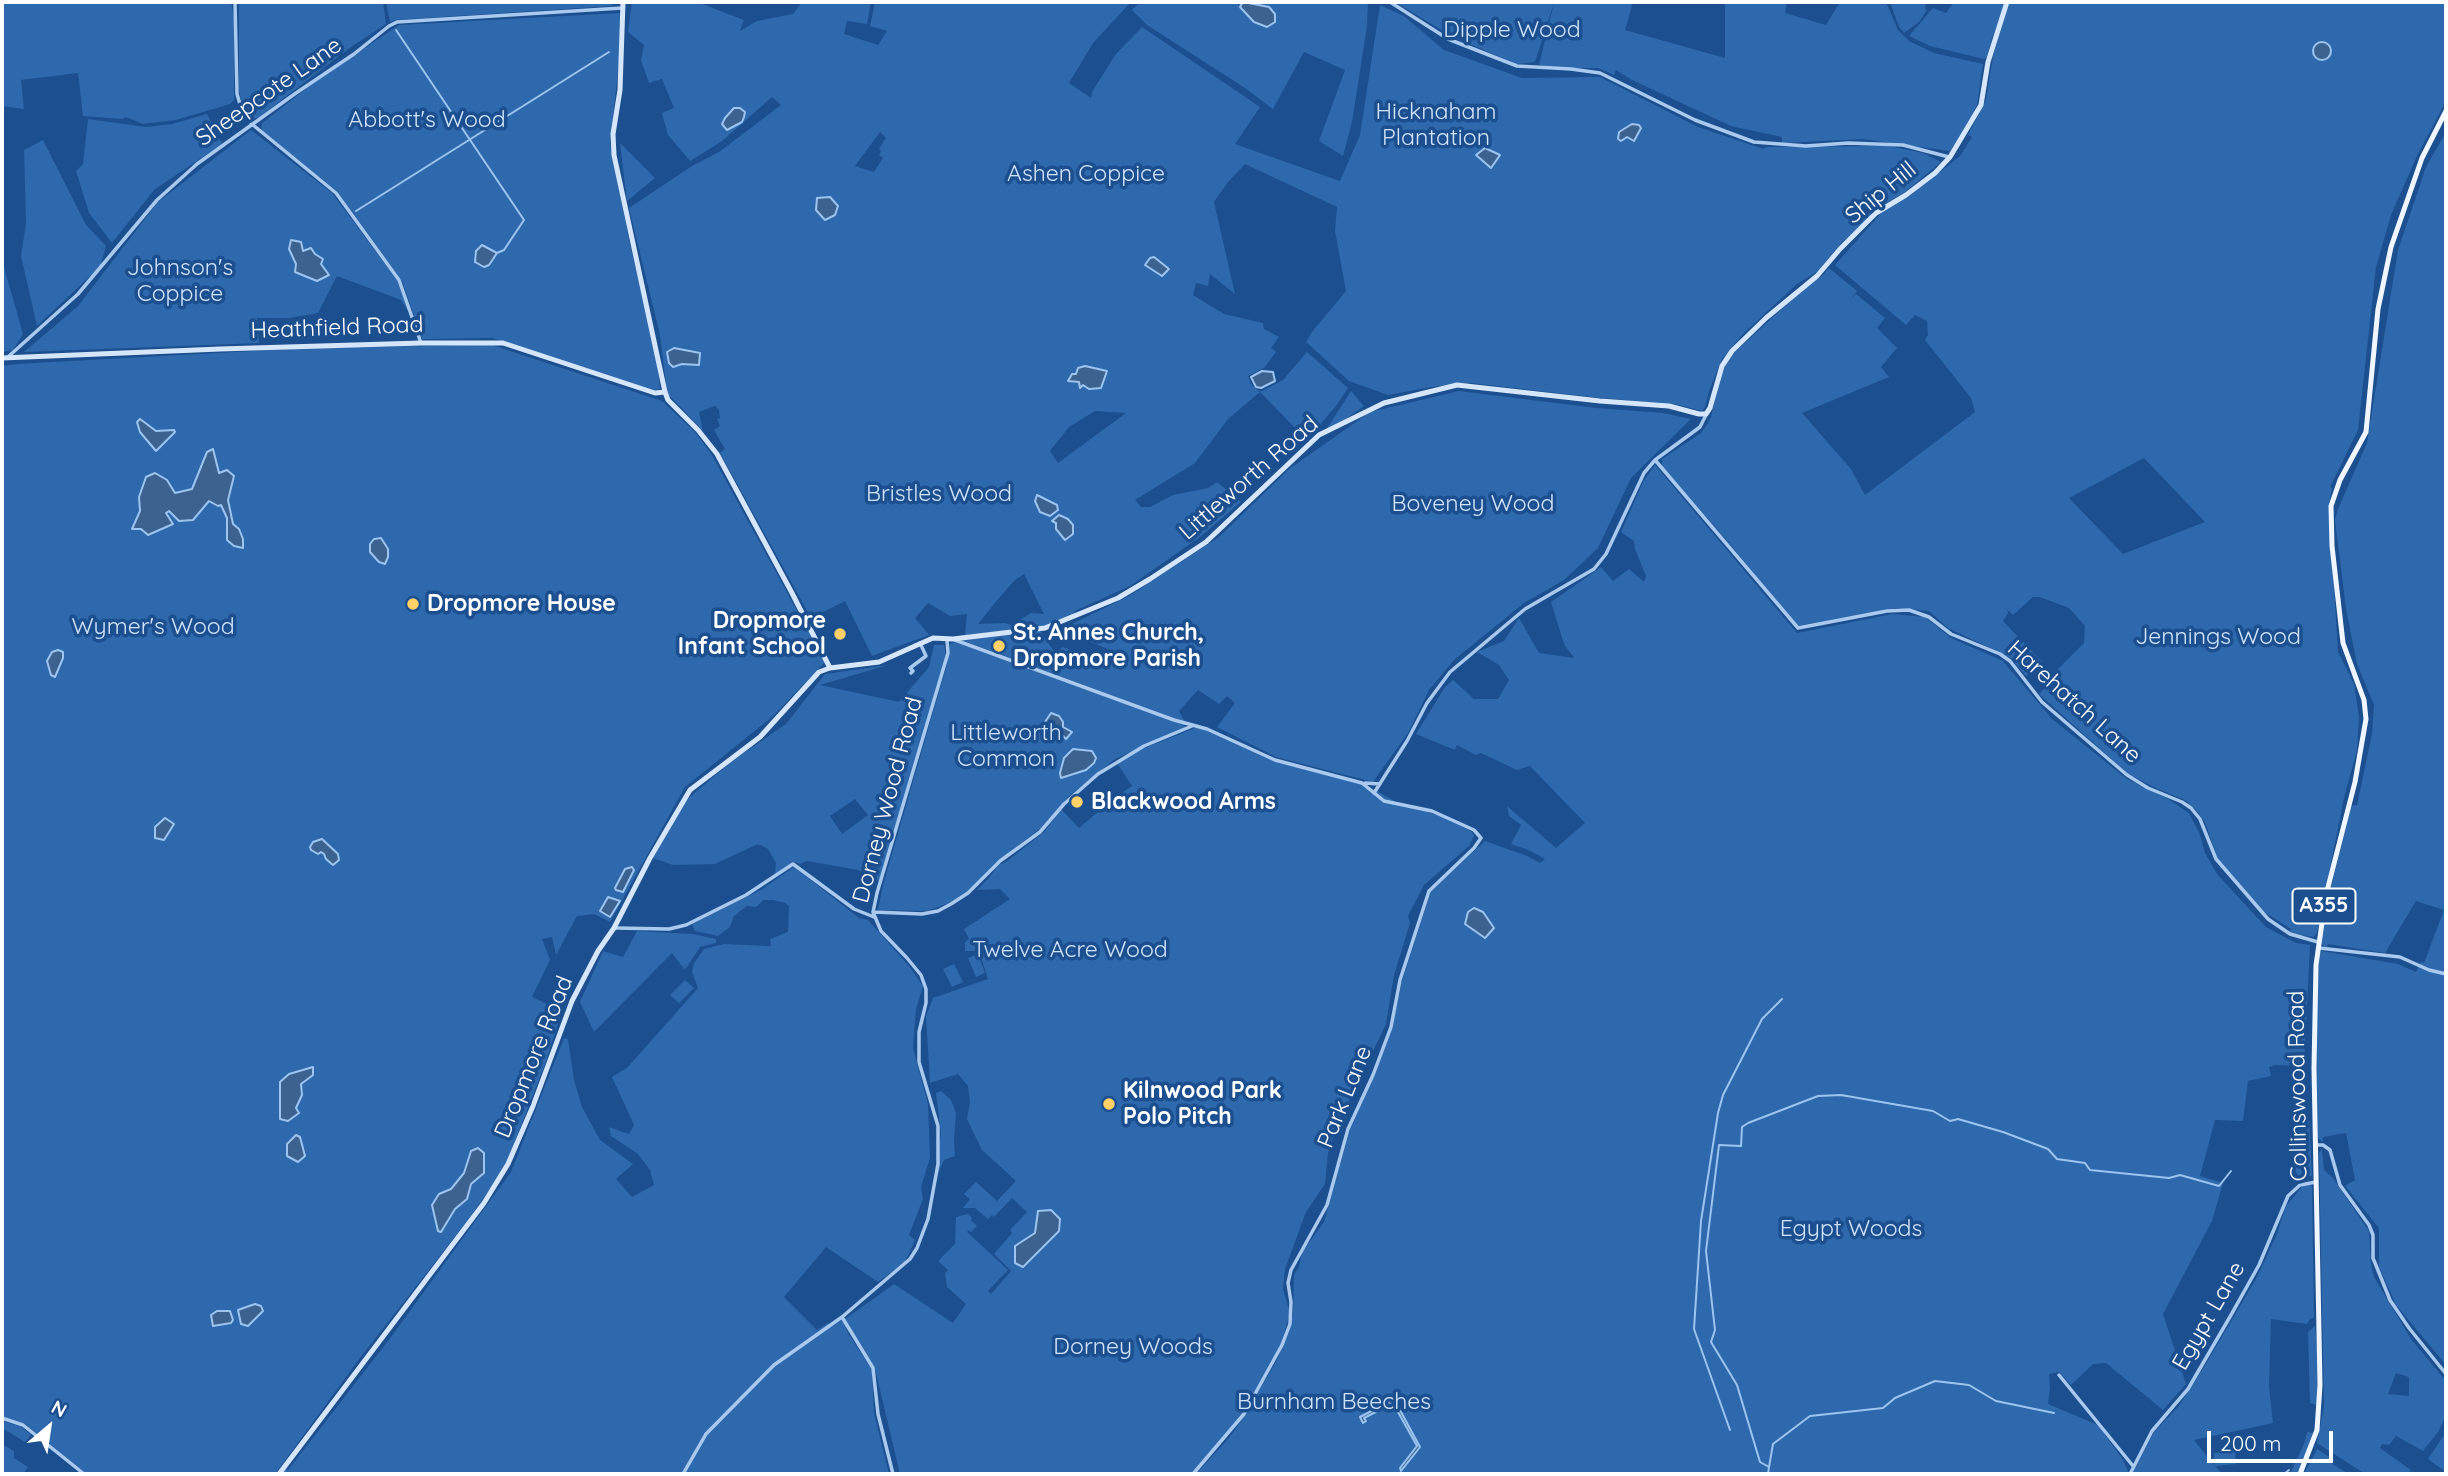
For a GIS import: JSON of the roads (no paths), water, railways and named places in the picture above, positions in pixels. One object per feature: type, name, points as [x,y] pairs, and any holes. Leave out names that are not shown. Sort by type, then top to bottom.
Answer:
[{"type":"main road","name":"Collinswood Road","points":[[2300,1474],[2313,1444],[2319,1416],[2314,1020],[2318,945],[2326,895],[2357,770],[2365,719],[2364,699],[2343,643],[2330,519],[2334,492],[2366,432],[2378,309],[2391,247],[2422,158],[2446,111]]},
{"type":"street","points":[[235,2],[237,94],[242,111],[253,125],[336,193],[399,280],[421,343]]},
{"type":"street","points":[[1390,2],[1448,38],[1517,66],[1600,73],[1695,120],[1754,142],[1807,146],[1848,143],[1903,145],[1950,157]]},
{"type":"street","name":"Ship Hill","points":[[1706,414],[1722,366],[1732,351],[1766,318],[1818,276],[1840,249],[1876,213],[1906,195],[1935,173],[1950,157],[1981,105],[1988,62],[2007,2]]},
{"type":"street","points":[[623,5],[620,90],[613,134],[614,155],[665,392],[668,400],[698,429],[717,454],[830,668]]},
{"type":"street","name":"Sheepcote Lane","points":[[5,358],[78,294],[157,200],[197,164],[397,22],[623,5]]},
{"type":"street","name":"Heathfield Road","points":[[5,358],[421,343],[503,343],[655,393],[665,392]]},
{"type":"street","name":"Littleworth Road","points":[[830,668],[879,662],[933,638],[950,639],[1045,628],[1135,589],[1206,542],[1319,435],[1384,403],[1457,385],[1600,401],[1669,405],[1706,414]]},
{"type":"street","points":[[1362,783],[1374,793],[1427,703],[1450,672],[1525,609],[1594,569],[1606,554],[1638,483],[1655,460],[1700,427],[1706,414]]},
{"type":"street","name":"Harehatch Lane","points":[[1655,460],[1798,628],[1887,611],[1909,610],[1929,617],[1951,634],[2000,654],[2010,661],[2042,702],[2127,775],[2191,808],[2200,819],[2216,859],[2268,919],[2290,934],[2318,945]]},
{"type":"street","points":[[950,639],[1192,726],[1207,729],[1275,760],[1362,783],[1380,784]]},
{"type":"street","name":"Dorney Wood Road","points":[[683,1474],[706,1434],[765,1374],[842,1317],[910,1259],[928,1219],[938,1164],[938,1126],[919,1062],[919,1032],[926,1003],[926,989],[921,975],[884,936],[874,914],[877,893],[950,639]]},
{"type":"street","points":[[911,673],[913,671],[910,668],[926,656],[920,643]]},
{"type":"street","name":"Dropmore Road","points":[[279,1474],[475,1214],[508,1164],[572,1001],[690,790],[760,737],[819,672],[830,668]]},
{"type":"street","points":[[614,928],[669,929],[686,925],[746,895],[793,864],[854,909],[874,914],[922,914],[938,911],[968,893],[1000,861],[1040,832],[1064,803],[1098,774],[1144,746],[1192,726]]},
{"type":"street","name":"Park Lane","points":[[1194,1474],[1244,1414],[1282,1345],[1290,1324],[1288,1283],[1291,1270],[1327,1205],[1348,1129],[1391,1027],[1400,980],[1429,891],[1481,838],[1462,823],[1432,811],[1384,801],[1374,793]]},
{"type":"street","points":[[2318,945],[2396,956],[2446,974]]},
{"type":"street","points":[[2316,1145],[2323,1145],[2330,1150],[2340,1185],[2369,1225],[2373,1235],[2373,1258],[2390,1300],[2446,1374]]},
{"type":"street","name":"Egypt Lane","points":[[2130,1474],[2151,1431],[2188,1389],[2231,1315],[2259,1265],[2288,1196],[2300,1185],[2316,1182]]},
{"type":"street","points":[[842,1317],[873,1368],[878,1414],[893,1474]]},
{"type":"street","points":[[2059,1375],[2133,1466]]},
{"type":"street","points":[[2,1418],[23,1425],[84,1474]]},
{"type":"waterway","points":[[396,30],[524,220],[504,250],[497,253]]},
{"type":"waterway","points":[[356,211],[609,52]]},
{"type":"waterway","points":[[1730,1430],[1694,1329],[1701,1221],[1723,1095],[1762,1019],[1782,999]]},
{"type":"waterway","points":[[1768,1474],[1769,1467],[1760,1462],[1737,1385],[1711,1342],[1715,1330],[1706,1251],[1719,1145],[1741,1146],[1742,1127],[1748,1123],[1818,1096],[1841,1095],[1933,1111],[1950,1121],[1958,1119],[2003,1132],[2048,1149],[2057,1159],[2085,1163],[2090,1170],[2169,1178],[2180,1175],[2219,1186],[2231,1171]]},
{"type":"waterway","points":[[1769,1467],[1773,1444],[1810,1416],[1883,1408],[1895,1398],[1935,1381],[1969,1385],[1996,1401],[2054,1413]]},
{"type":"waterway","points":[[2284,1474],[2289,1470]]},
{"type":"place","name":"Dropmore House","points":[[413,604]]},
{"type":"place","name":"Dropmore Infant School","points":[[840,634]]},
{"type":"place","name":"St. Annes Church, Dropmore Parish","points":[[999,646]]},
{"type":"place","name":"Blackwood Arms","points":[[1077,802]]},
{"type":"place","name":"Kilnwood Park Polo Pitch","points":[[1109,1104]]},
{"type":"park label","name":"Dipple Wood","points":[[1512,30]]},
{"type":"park label","name":"Abbott's Wood","points":[[427,120]]},
{"type":"park label","name":"Hicknaham Plantation","points":[[1436,125]]},
{"type":"park label","name":"Ashen Coppice","points":[[1086,174]]},
{"type":"park label","name":"Johnson's Coppice","points":[[180,281]]},
{"type":"park label","name":"Bristles Wood","points":[[939,494]]},
{"type":"park label","name":"Boveney Wood","points":[[1473,504]]},
{"type":"park label","name":"Wymer's Wood","points":[[153,627]]},
{"type":"park label","name":"Jennings Wood","points":[[2218,637]]},
{"type":"park label","name":"Littleworth Common","points":[[1006,746]]},
{"type":"park label","name":"Twelve Acre Wood","points":[[1070,950]]},
{"type":"park label","name":"Egypt Woods","points":[[1851,1229]]},
{"type":"park label","name":"Dorney Woods","points":[[1133,1347]]},
{"type":"park label","name":"Burnham Beeches","points":[[1334,1402]]}]
